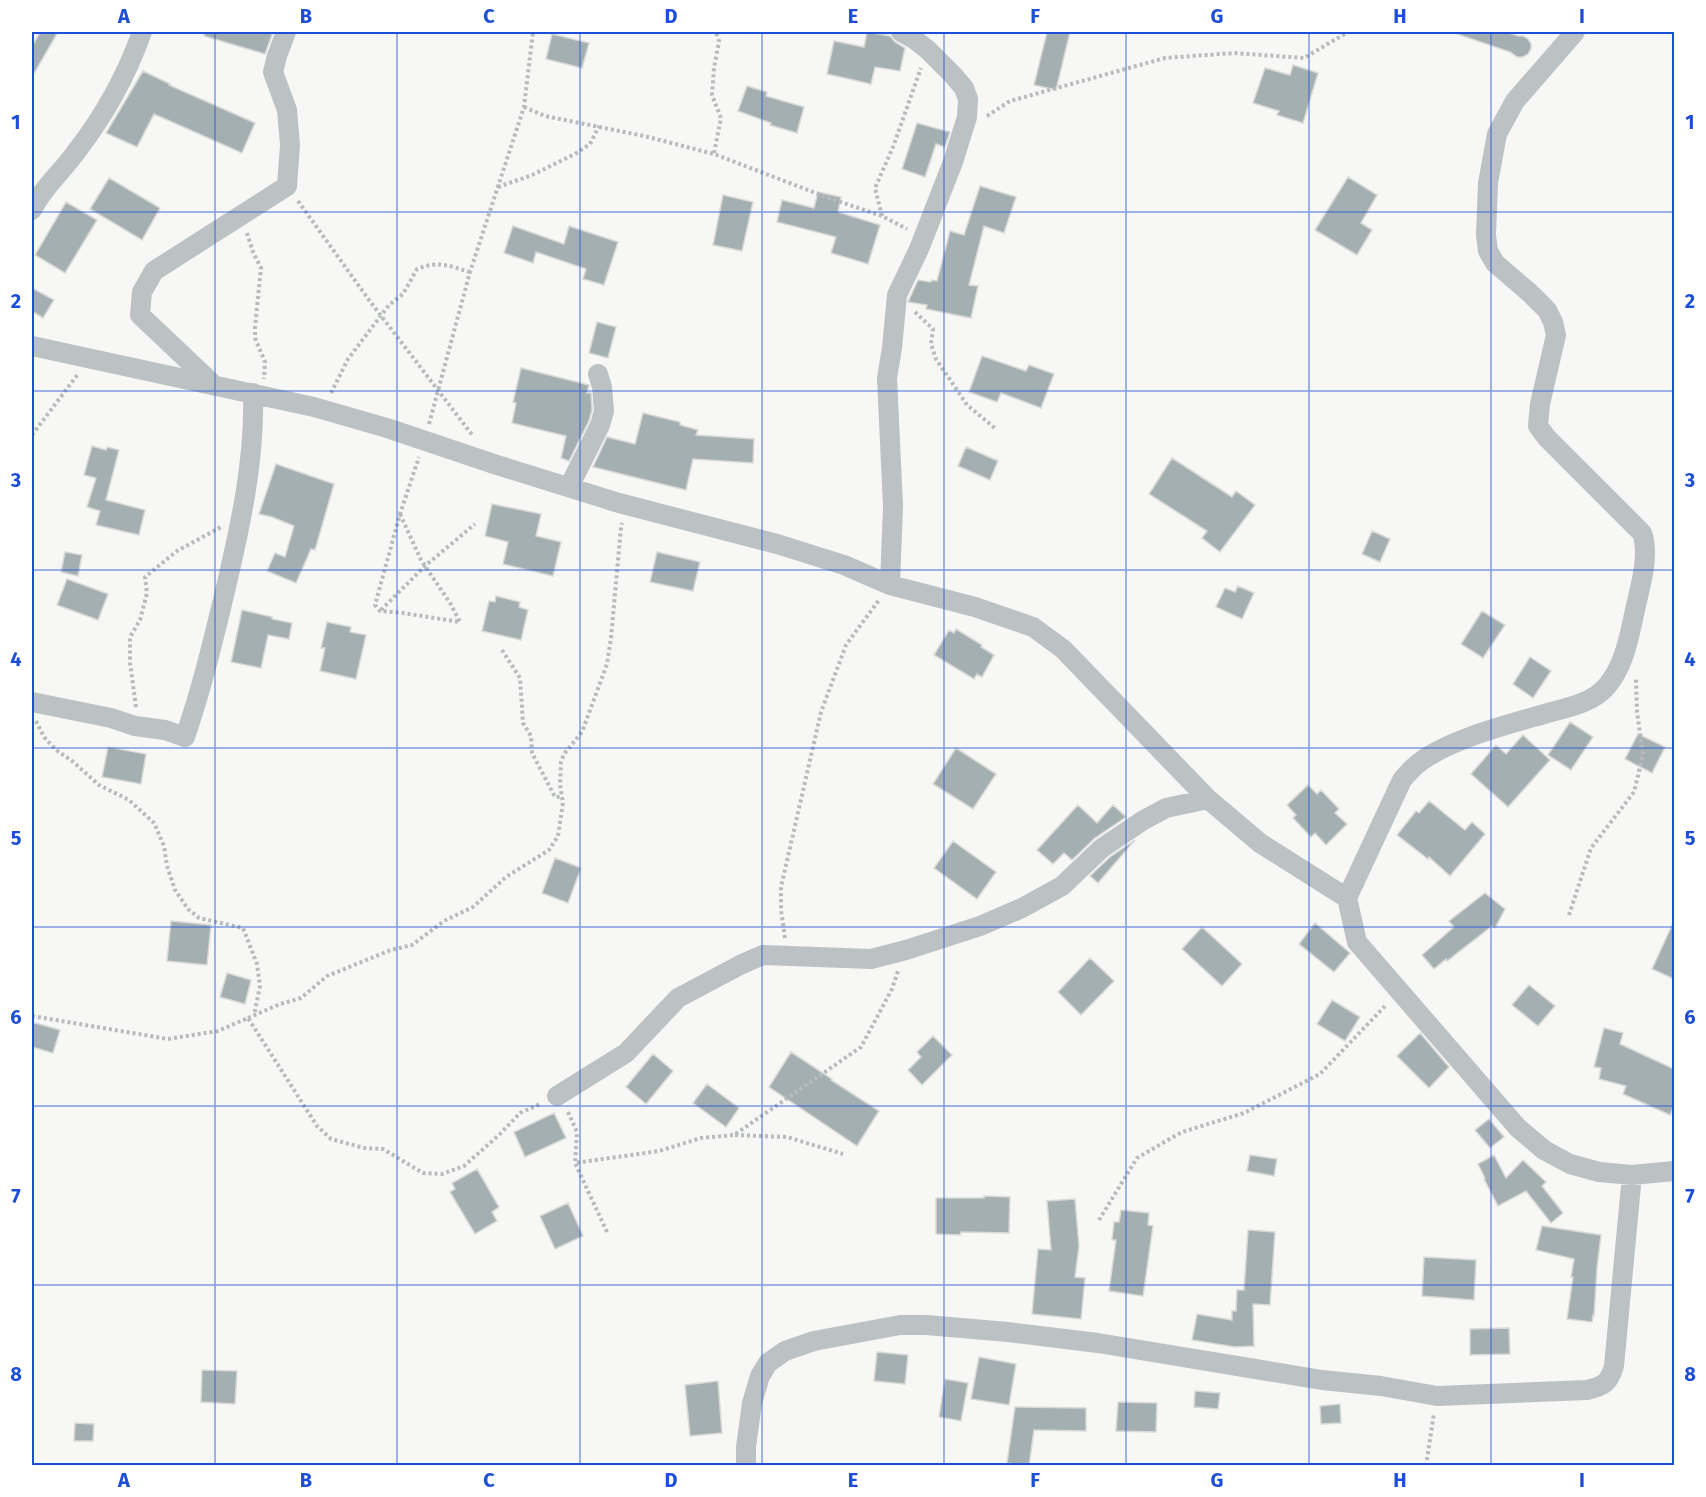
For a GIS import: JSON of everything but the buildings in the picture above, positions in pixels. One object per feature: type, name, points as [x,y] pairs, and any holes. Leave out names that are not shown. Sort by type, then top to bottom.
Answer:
[{"type":"street","points":[[32,210],[37,199],[75,154],[98,122],[134,53],[142,32]]},
{"type":"street","points":[[215,386],[140,315],[142,292],[154,271],[286,186],[290,145],[287,110],[273,72],[286,32]]},
{"type":"street","points":[[890,585],[893,506],[887,378],[897,295],[923,238],[953,162],[967,117],[968,99],[964,88],[928,50],[901,32]]},
{"type":"street","points":[[1575,32],[1515,101],[1497,134],[1488,183],[1486,235],[1488,251],[1495,263],[1532,294],[1547,310],[1553,322],[1556,335],[1540,404],[1538,426],[1547,438],[1642,533],[1646,551],[1625,654],[1606,687],[1592,699],[1487,731],[1442,750],[1416,765],[1402,780],[1347,898],[1357,942],[1518,1128],[1544,1150],[1570,1164],[1599,1172],[1632,1175],[1674,1171]]},
{"type":"street","points":[[32,346],[257,394],[387,428],[630,506],[777,544],[844,565],[890,585],[975,607],[1033,627],[1063,649],[1208,799],[1260,843],[1347,898]]},
{"type":"street","points":[[570,487],[600,425],[604,411],[603,387],[598,375]]},
{"type":"street","points":[[33,707],[111,718],[165,730],[184,737],[196,704],[215,634],[242,519],[257,394]]},
{"type":"street","points":[[557,1096],[626,1053],[678,998],[742,964],[763,955],[871,959],[980,926],[1022,908],[1062,886],[1102,848],[1142,821],[1166,808],[1208,799]]},
{"type":"street","points":[[746,1466],[746,1447],[752,1403],[760,1376],[768,1363],[785,1351],[814,1341],[900,1325],[1008,1332],[1098,1343],[1263,1371],[1437,1396],[1587,1390],[1600,1387],[1610,1379],[1614,1366],[1632,1175]]},
{"type":"path","points":[[400,514],[425,566],[460,622],[380,611],[375,605],[400,514],[424,441],[470,272],[524,107],[533,32]]},
{"type":"path","points":[[714,154],[721,118],[712,95],[719,41],[716,32]]},
{"type":"path","points":[[962,132],[1010,101],[1165,58],[1234,53],[1304,58],[1348,32]]},
{"type":"path","points":[[882,216],[875,188],[893,147],[928,50]]},
{"type":"path","points":[[524,107],[545,116],[599,126],[714,154],[882,216],[923,238]]},
{"type":"path","points":[[497,187],[540,171],[575,154],[590,144],[599,126]]},
{"type":"path","points":[[286,186],[473,436]]},
{"type":"path","points":[[242,214],[253,252],[261,268],[255,338],[265,362],[265,374],[257,394]]},
{"type":"path","points":[[325,411],[334,385],[348,359],[389,305],[403,294],[417,269],[430,264],[440,264],[470,272]]},
{"type":"path","points":[[897,295],[933,329],[931,344],[936,360],[968,405],[996,429]]},
{"type":"path","points":[[32,435],[80,372],[86,358]]},
{"type":"path","points":[[32,1016],[168,1040],[218,1031],[280,1004],[301,998],[327,976],[391,950],[412,945],[444,921],[472,907],[506,877],[549,850],[558,836],[563,803],[561,762],[564,754],[582,732],[607,664],[621,527],[630,506]]},
{"type":"path","points":[[140,726],[129,663],[130,637],[140,620],[147,593],[145,577],[177,551],[213,531],[242,519]]},
{"type":"path","points":[[380,611],[425,566],[475,524]]},
{"type":"path","points":[[787,955],[781,910],[781,887],[821,712],[846,645],[890,585]]},
{"type":"path","points":[[502,650],[520,678],[523,723],[531,736],[532,753],[555,797],[562,797]]},
{"type":"path","points":[[1569,915],[1591,848],[1634,792],[1643,755],[1635,681],[1638,670]]},
{"type":"path","points":[[33,707],[36,723],[44,737],[56,750],[99,785],[129,800],[154,824],[164,846],[167,866],[175,890],[188,909],[199,918],[243,928],[258,964],[260,986],[254,1015]]},
{"type":"path","points":[[734,1135],[861,1047],[892,989],[906,950]]},
{"type":"path","points":[[1099,1220],[1137,1158],[1182,1132],[1244,1113],[1320,1074],[1400,990]]},
{"type":"path","points":[[248,1018],[317,1126],[331,1139],[364,1148],[383,1149],[423,1173],[441,1174],[464,1166],[499,1136],[520,1113],[557,1096],[577,1132],[575,1163],[607,1232]]},
{"type":"path","points":[[575,1163],[659,1151],[701,1138],[734,1135],[787,1137],[843,1154]]},
{"type":"path","points":[[1426,1466],[1437,1396]]}]
